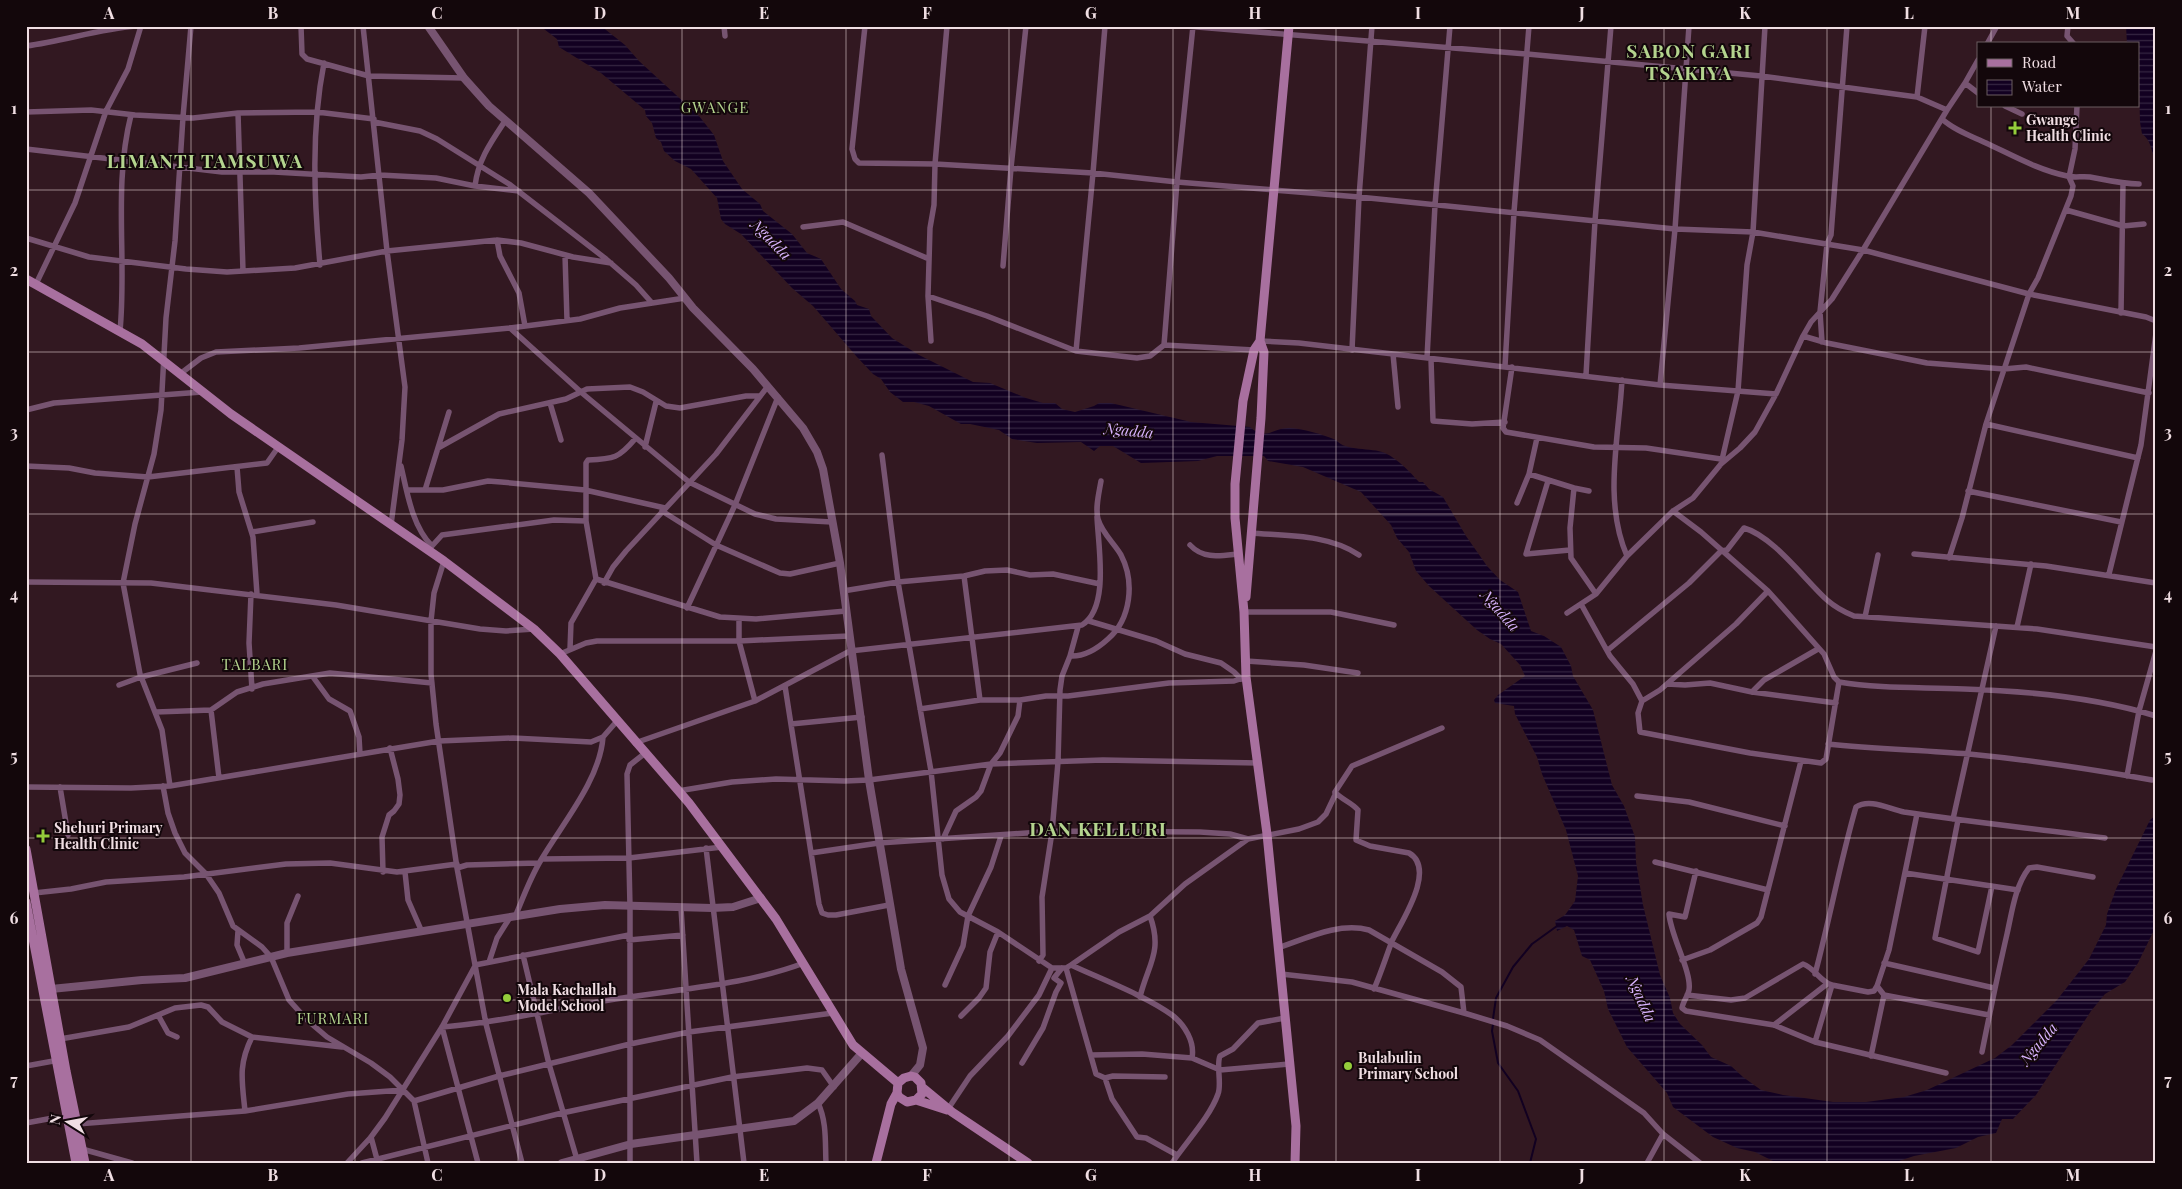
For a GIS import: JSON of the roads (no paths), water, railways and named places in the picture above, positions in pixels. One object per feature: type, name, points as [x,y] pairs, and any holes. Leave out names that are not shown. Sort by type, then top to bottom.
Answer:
[{"type":"main road","points":[[1244,612],[1261,418],[1264,352],[1260,341],[1288,30]]},
{"type":"main road","points":[[26,279],[142,344],[202,392],[278,446],[391,525],[430,548],[444,561],[534,629],[560,654],[644,754],[678,791],[761,898],[804,963],[854,1045],[898,1083]]},
{"type":"main road","points":[[1260,341],[1254,350],[1241,418],[1235,484],[1237,554],[1244,612],[1246,661],[1244,678],[1267,834],[1296,1126],[1295,1163]]},
{"type":"main road","points":[[26,849],[60,1039],[60,1060],[76,1163]]},
{"type":"main road","points":[[26,902],[60,1060],[85,1163]]},
{"type":"main road","points":[[876,1163],[892,1104],[897,1093],[898,1083],[904,1078],[911,1076],[919,1080],[922,1094],[916,1100]]},
{"type":"main road","points":[[922,1088],[950,1111],[1028,1163]]},
{"type":"main road","points":[[897,1093],[899,1097],[907,1102],[916,1100],[950,1111]]},
{"type":"street","points":[[90,26],[93,33]]},
{"type":"street","points":[[26,46],[74,38],[104,29],[136,26]]},
{"type":"street","points":[[36,284],[75,203],[106,111],[128,69],[141,26]]},
{"type":"street","points":[[170,786],[162,730],[141,676],[124,583],[135,524],[154,454],[163,394],[164,360],[191,26]]},
{"type":"street","points":[[301,26],[302,54],[307,59],[368,76],[464,78]]},
{"type":"street","points":[[363,26],[387,251],[405,387],[400,461],[391,525]]},
{"type":"street","points":[[428,26],[464,78],[505,121],[588,193],[669,278],[685,298],[768,386],[803,428],[817,452],[823,469],[840,563],[850,651],[862,717],[869,780],[889,905],[901,969],[923,1048],[920,1065],[911,1076]]},
{"type":"street","points":[[724,26],[725,36]]},
{"type":"street","points":[[865,26],[852,149],[855,159],[859,163],[935,164],[1094,172],[1275,191],[1359,196],[1675,229],[1753,232],[1863,250],[2029,294],[2156,321]]},
{"type":"street","points":[[931,341],[928,296],[929,259],[947,26]]},
{"type":"street","points":[[1003,266],[1026,26]]},
{"type":"street","points":[[1076,351],[1094,172],[1105,26]]},
{"type":"street","points":[[1185,26],[1288,30],[1371,42],[1527,54],[1761,76],[1917,97],[1947,110]]},
{"type":"street","points":[[1352,350],[1359,196],[1372,26]]},
{"type":"street","points":[[1450,26],[1435,205],[1429,358],[1432,421],[1472,424],[1505,422]]},
{"type":"street","points":[[1529,26],[1514,212],[1509,367],[1503,428],[1506,432],[1537,438],[1616,448],[1646,448],[1721,461]]},
{"type":"street","points":[[1586,375],[1595,221],[1611,26]]},
{"type":"street","points":[[1660,384],[1675,229],[1689,26]]},
{"type":"street","points":[[1721,461],[1738,391],[1747,265],[1753,232],[1765,26]]},
{"type":"street","points":[[1822,342],[1820,312],[1827,244],[1831,235],[1847,26]]},
{"type":"street","points":[[1917,97],[1925,26]]},
{"type":"street","points":[[1988,42],[1997,26]]},
{"type":"street","points":[[2068,26],[2068,36],[2072,42]]},
{"type":"street","points":[[1164,345],[1177,182],[1193,27]]},
{"type":"street","points":[[1567,613],[1596,594],[1627,556],[1673,511],[1693,498],[1721,461],[1740,448],[1755,432],[1811,322],[1832,299],[1977,62]]},
{"type":"street","points":[[320,265],[315,174],[317,112],[324,63]]},
{"type":"street","points":[[1965,83],[1977,92]]},
{"type":"street","points":[[2009,108],[2022,114]]},
{"type":"street","points":[[1949,558],[1986,424],[2029,294],[2038,278],[2066,210],[2072,186],[2069,176],[2075,149],[2077,108]]},
{"type":"street","points":[[26,112],[106,111],[131,115],[183,117],[238,113],[317,112],[374,120],[420,131],[479,164],[518,191],[611,263],[636,285],[652,303]]},
{"type":"street","points":[[238,113],[243,270]]},
{"type":"street","points":[[120,331],[123,286],[121,217],[123,160],[125,136],[131,115]]},
{"type":"street","points":[[1942,119],[1963,132],[2030,164],[2069,176],[2083,176],[2122,184],[2139,184]]},
{"type":"street","points":[[475,186],[479,164],[488,146],[505,121]]},
{"type":"street","points":[[26,149],[241,173],[361,177],[380,175],[436,178],[475,186],[518,191]]},
{"type":"street","points":[[2121,313],[2122,184]]},
{"type":"street","points":[[2066,210],[2123,226],[2144,224]]},
{"type":"street","points":[[803,227],[843,222],[929,259]]},
{"type":"street","points":[[26,238],[89,257],[227,272],[281,270],[320,265],[387,251],[497,240],[527,244],[564,255],[611,263]]},
{"type":"street","points":[[497,240],[500,256],[519,293],[525,326]]},
{"type":"street","points":[[564,255],[566,320]]},
{"type":"street","points":[[928,296],[987,316],[1076,351],[1136,358],[1150,356],[1164,345],[1254,350]]},
{"type":"street","points":[[180,374],[201,358],[216,352],[299,348],[510,328],[566,320],[685,298]]},
{"type":"street","points":[[510,328],[644,447],[689,482],[755,514],[776,519],[832,522]]},
{"type":"street","points":[[2109,574],[2138,458],[2149,393],[2151,358],[2156,332]]},
{"type":"street","points":[[1803,336],[1822,342],[1927,363],[2004,369],[2026,367],[2149,393]]},
{"type":"street","points":[[1260,341],[1660,384],[1776,394]]},
{"type":"street","points":[[1393,354],[1398,407]]},
{"type":"street","points":[[1622,380],[1616,448],[1615,508],[1620,535],[1627,556]]},
{"type":"street","points":[[604,583],[613,567],[727,440],[768,386]]},
{"type":"street","points":[[438,448],[499,414],[550,403],[582,393],[587,389],[630,387],[643,392],[656,402],[680,408],[746,396],[759,396]]},
{"type":"street","points":[[26,410],[54,403],[202,392]]},
{"type":"street","points":[[686,608],[735,505],[778,398]]},
{"type":"street","points":[[644,447],[656,402]]},
{"type":"street","points":[[550,403],[561,440]]},
{"type":"street","points":[[425,490],[449,412]]},
{"type":"street","points":[[1986,424],[2138,458]]},
{"type":"street","points":[[1517,503],[1529,474],[1537,438]]},
{"type":"street","points":[[570,649],[572,623],[596,579],[586,521],[586,463],[588,460],[614,458],[622,454],[635,439]]},
{"type":"street","points":[[26,466],[69,468],[95,473],[148,477],[221,470],[267,463],[278,446]]},
{"type":"street","points":[[882,455],[898,582],[941,839],[942,875],[948,899],[960,912],[998,932],[1052,968],[1066,967],[1140,998],[1172,1015],[1192,1041],[1192,1058]]},
{"type":"street","points":[[400,461],[422,536],[430,548],[442,535],[554,520],[586,521]]},
{"type":"street","points":[[237,467],[239,492],[252,532],[254,594],[249,643],[252,688]]},
{"type":"street","points":[[1529,474],[1548,481],[1590,491]]},
{"type":"street","points":[[407,490],[443,490],[488,481],[585,490],[664,510],[716,545],[780,573],[790,574],[840,563]]},
{"type":"street","points":[[635,743],[755,701],[850,651],[1078,627],[1088,621],[1100,584],[1101,563],[1097,517],[1101,481]]},
{"type":"street","points":[[1548,481],[1526,554],[1570,550]]},
{"type":"street","points":[[1574,488],[1571,558],[1596,594]]},
{"type":"street","points":[[1968,491],[2121,522]]},
{"type":"street","points":[[1673,511],[1701,532],[1720,551],[1768,591],[1824,654],[1834,677],[1839,682],[1889,687],[1980,690],[2096,702],[2156,716]]},
{"type":"street","points":[[1070,656],[1083,656],[1106,641],[1118,630],[1128,605],[1129,589],[1122,557],[1100,525],[1097,517]]},
{"type":"street","points":[[252,532],[313,522]]},
{"type":"street","points":[[1608,650],[1689,583],[1720,551],[1727,550],[1744,528],[1781,553],[1835,606],[1854,616],[2017,627],[2156,647]]},
{"type":"street","points":[[1250,533],[1326,541],[1351,549],[1359,555]]},
{"type":"street","points":[[1190,545],[1206,556],[1237,554]]},
{"type":"street","points":[[1914,554],[2031,564],[2109,574],[2156,583]]},
{"type":"street","points":[[1865,617],[1878,555]]},
{"type":"street","points":[[444,561],[434,593],[431,621],[432,683],[438,741],[457,866],[486,1024],[522,1163]]},
{"type":"street","points":[[2017,627],[2031,564]]},
{"type":"street","points":[[843,591],[898,582],[1008,570],[1030,575],[1053,574],[1100,584]]},
{"type":"street","points":[[964,576],[980,700]]},
{"type":"street","points":[[596,579],[720,617],[756,619],[846,611]]},
{"type":"street","points":[[26,582],[151,583],[336,605],[506,631],[534,629]]},
{"type":"street","points":[[1768,591],[1736,624],[1667,684],[1642,701],[1638,713],[1640,732],[1802,761],[1824,761],[1839,682]]},
{"type":"street","points":[[1581,604],[1608,650],[1633,684],[1642,701]]},
{"type":"street","points":[[1244,612],[1331,612],[1394,625]]},
{"type":"street","points":[[739,619],[739,641],[755,701]]},
{"type":"street","points":[[1088,621],[1156,641],[1185,654],[1221,664],[1244,678]]},
{"type":"street","points":[[1992,886],[1978,952],[1935,938],[1967,754],[1996,626]]},
{"type":"street","points":[[1039,960],[1043,955],[1042,897],[1052,832],[1058,762],[1062,676],[1078,627]]},
{"type":"street","points":[[560,654],[597,641],[739,641],[848,636]]},
{"type":"street","points":[[1752,692],[1764,680],[1818,648]]},
{"type":"street","points":[[2127,776],[2139,711],[2156,651]]},
{"type":"street","points":[[1246,661],[1304,665],[1358,673]]},
{"type":"street","points":[[119,685],[141,676],[197,663]]},
{"type":"street","points":[[156,712],[211,710],[238,692],[270,683],[330,673],[432,683]]},
{"type":"street","points":[[313,677],[329,699],[350,711],[359,737],[360,754]]},
{"type":"street","points":[[920,709],[980,700],[1020,700],[1169,683],[1234,681],[1244,678]]},
{"type":"street","points":[[1667,684],[1710,683],[1752,692],[1836,703]]},
{"type":"street","points":[[785,686],[819,904],[822,913],[828,915],[889,905]]},
{"type":"street","points":[[941,839],[956,811],[976,797],[981,791],[991,764],[1000,753],[1018,716],[1020,700]]},
{"type":"street","points":[[211,710],[219,778]]},
{"type":"street","points":[[792,724],[862,717]]},
{"type":"street","points":[[26,787],[131,788],[170,786],[438,741],[514,738],[591,742],[603,737],[617,721]]},
{"type":"street","points":[[1022,1063],[1043,1028],[1056,992],[1062,984],[1054,978],[1066,967],[1119,932],[1150,916],[1185,884],[1248,839],[1299,829],[1318,822],[1326,814],[1335,795],[1334,792],[1352,766],[1442,728]]},
{"type":"street","points":[[489,962],[494,945],[512,918],[540,861],[582,795],[599,759],[603,737]]},
{"type":"street","points":[[1828,744],[1967,754],[2152,780]]},
{"type":"street","points":[[383,872],[382,836],[389,815],[399,804],[400,795],[390,748]]},
{"type":"street","points":[[630,1163],[630,907],[627,774],[630,765],[644,754]]},
{"type":"street","points":[[678,791],[732,782],[776,779],[845,782],[869,780],[991,764],[1103,760],[1258,763]]},
{"type":"street","points":[[1682,960],[1710,950],[1757,924],[1761,917],[1802,761]]},
{"type":"street","points":[[163,786],[168,813],[175,834],[186,853],[206,874],[219,893],[229,917],[238,931],[262,947],[271,957],[289,1000],[307,1020],[327,1037],[371,1062],[414,1101],[428,1163]]},
{"type":"street","points":[[60,787],[68,835]]},
{"type":"street","points":[[1334,792],[1358,810],[1356,840],[1370,846],[1409,853],[1414,856],[1417,863],[1419,876],[1414,900],[1391,943],[1374,989]]},
{"type":"street","points":[[1637,796],[1689,802],[1785,826]]},
{"type":"street","points":[[1815,974],[1829,920],[1841,860],[1856,807],[1861,803],[1955,820],[2105,838]]},
{"type":"street","points":[[1687,995],[1738,1000],[1745,998],[1803,964],[1809,966],[1815,974],[1830,984],[1868,992],[1874,991],[1889,950],[1917,814]]},
{"type":"street","points":[[811,853],[879,843],[1052,832],[1200,832],[1230,834],[1248,839]]},
{"type":"street","points":[[945,985],[962,946],[968,916],[991,867],[1001,836]]},
{"type":"street","points":[[34,893],[114,881],[206,874],[286,864],[330,863],[383,872],[405,872],[467,865],[629,858],[722,847]]},
{"type":"street","points":[[706,848],[728,1026],[732,1077],[741,1129],[744,1163]]},
{"type":"street","points":[[1655,862],[1768,890]]},
{"type":"street","points":[[1982,1052],[1994,988],[2023,876],[2029,868],[2038,867],[2093,877]]},
{"type":"street","points":[[1696,871],[1685,917],[1669,914],[1672,932],[1688,980],[1689,989],[1682,1008],[1686,1011],[1774,1025],[1815,1042],[1946,1073]]},
{"type":"street","points":[[405,872],[408,900],[422,932]]},
{"type":"street","points":[[1905,872],[2018,890]]},
{"type":"street","points":[[287,953],[288,923],[298,896]]},
{"type":"street","points":[[51,990],[142,980],[185,978],[287,953],[560,909],[605,905],[681,908],[733,907],[761,898]]},
{"type":"street","points":[[681,908],[697,1163]]},
{"type":"street","points":[[1140,998],[1154,961],[1155,936],[1150,916]]},
{"type":"street","points":[[1278,948],[1324,931],[1359,927],[1369,930],[1442,972],[1461,987],[1464,1013]]},
{"type":"street","points":[[238,931],[237,945],[245,964]]},
{"type":"street","points":[[961,1016],[980,998],[986,988],[990,952],[998,932]]},
{"type":"street","points":[[347,1163],[372,1137],[403,1090],[442,1027],[475,966],[523,955],[629,938],[683,935]]},
{"type":"street","points":[[523,955],[549,1064],[578,1161]]},
{"type":"street","points":[[442,1027],[486,1024],[536,1013],[629,997],[722,984],[787,970],[804,963]]},
{"type":"street","points":[[1884,963],[1994,988]]},
{"type":"street","points":[[1066,967],[1096,1074],[1104,1078],[1113,1076],[1165,1077]]},
{"type":"street","points":[[950,1111],[970,1076],[1008,1036],[1039,995],[1052,968]]},
{"type":"street","points":[[1281,974],[1343,980],[1507,1026],[1540,1040],[1644,1113],[1663,1134],[1700,1163]]},
{"type":"street","points":[[1774,1025],[1830,984]]},
{"type":"street","points":[[1815,1042],[1830,984]]},
{"type":"street","points":[[1877,986],[1884,996],[1989,1015]]},
{"type":"street","points":[[1871,1056],[1884,996]]},
{"type":"street","points":[[60,1039],[129,1027],[175,1008],[201,1005],[208,1007],[222,1022],[252,1037],[346,1047]]},
{"type":"street","points":[[414,1101],[458,1086],[630,1044],[728,1026],[833,1013]]},
{"type":"street","points":[[158,1015],[168,1033],[177,1037]]},
{"type":"street","points":[[1172,1163],[1195,1132],[1220,1092],[1218,1082],[1220,1070],[1218,1064],[1220,1056],[1234,1049],[1258,1023],[1285,1018]]},
{"type":"street","points":[[442,1027],[478,1163]]},
{"type":"street","points":[[246,1111],[241,1075],[242,1059],[252,1037]]},
{"type":"street","points":[[562,1163],[578,1161],[631,1144],[794,1121],[818,1103],[834,1087],[862,1053]]},
{"type":"street","points":[[1091,1055],[1142,1054],[1192,1058],[1220,1070],[1289,1064]]},
{"type":"street","points":[[26,1066],[60,1060]]},
{"type":"street","points":[[362,1163],[378,1161],[424,1147],[562,1112],[732,1077],[807,1068],[822,1070],[834,1087]]},
{"type":"street","points":[[1104,1078],[1112,1099],[1138,1138],[1146,1138],[1177,1155]]},
{"type":"street","points":[[77,1124],[246,1111],[348,1094],[403,1090]]},
{"type":"street","points":[[818,1103],[823,1112],[826,1134],[826,1163]]},
{"type":"street","points":[[26,1123],[53,1118]]},
{"type":"street","points":[[1648,1163],[1663,1134]]},
{"type":"street","points":[[372,1137],[378,1161]]},
{"type":"street","points":[[82,1149],[128,1162]]},
{"type":"water","name":"Ngadda","points":[[540,26],[601,26],[625,45],[639,61],[699,116],[714,135],[723,161],[742,189],[760,204],[763,211],[792,234],[807,253],[821,259],[841,289],[857,305],[869,309],[871,316],[892,338],[919,355],[973,382],[990,383],[1026,398],[1043,403],[1055,403],[1062,409],[1075,412],[1099,403],[1111,403],[1191,422],[1250,427],[1266,434],[1284,428],[1313,432],[1352,448],[1385,453],[1399,462],[1419,482],[1423,482],[1429,489],[1443,497],[1466,536],[1487,566],[1500,580],[1518,592],[1531,631],[1544,636],[1561,647],[1571,666],[1573,676],[1593,710],[1612,785],[1624,806],[1635,837],[1636,862],[1643,905],[1660,975],[1670,998],[1673,1013],[1680,1024],[1702,1045],[1711,1057],[1731,1066],[1761,1090],[1833,1102],[1866,1102],[1904,1097],[1927,1090],[1995,1058],[2012,1045],[2057,1000],[2089,959],[2106,925],[2107,914],[2116,889],[2150,820],[2156,815],[2156,926],[2138,963],[2125,982],[2105,994],[2091,1011],[2036,1095],[2013,1119],[2002,1119],[1996,1133],[1978,1137],[1956,1148],[1914,1156],[1896,1162],[1861,1161],[1854,1163],[1775,1162],[1755,1152],[1737,1148],[1713,1137],[1673,1107],[1667,1093],[1627,1047],[1608,1009],[1604,991],[1590,960],[1582,956],[1574,930],[1567,926],[1557,931],[1555,921],[1565,915],[1575,901],[1578,876],[1566,830],[1542,774],[1537,757],[1515,714],[1514,706],[1495,703],[1494,700],[1498,695],[1525,676],[1520,665],[1501,644],[1477,630],[1429,586],[1416,571],[1409,552],[1397,538],[1391,525],[1361,492],[1303,467],[1268,461],[1264,456],[1217,456],[1198,461],[1141,463],[1113,446],[1100,446],[1094,451],[1081,442],[1037,443],[1012,439],[999,430],[961,424],[929,406],[914,402],[903,402],[890,392],[881,379],[873,374],[857,357],[813,306],[792,288],[741,234],[725,224],[721,219],[717,198],[691,169],[675,161],[664,151],[661,142],[656,138],[652,123],[646,116],[645,110],[601,73],[559,47],[557,39]]},
{"type":"water","points":[[2126,26],[2156,26],[2156,168],[2150,144],[2142,134],[2140,122],[2140,42],[2127,42]]},
{"type":"waterway","points":[[1493,1019],[1496,998],[1513,967],[1532,944],[1557,926]]},
{"type":"waterway","points":[[1493,1024],[1492,1031],[1498,1063],[1518,1091],[1536,1139],[1530,1163]]},
{"type":"place","name":"Gwange Health Clinic","points":[[2015,128]]},
{"type":"place","name":"Shehuri Primary Health Clinic","points":[[43,836]]},
{"type":"place","name":"Mala Kachallah Model School","points":[[507,998]]},
{"type":"place","name":"Bulabulin Primary School","points":[[1348,1066]]},
{"type":"district","name":"SABON GARI TSAKIYA","points":[[1689,62]]},
{"type":"district","name":"GWANGE","points":[[715,108]]},
{"type":"district","name":"LIMANTI TAMSUWA","points":[[205,161]]},
{"type":"district","name":"TALBARI","points":[[255,665]]},
{"type":"district","name":"DAN KELLURI","points":[[1098,829]]},
{"type":"district","name":"FURMARI","points":[[333,1019]]}]
